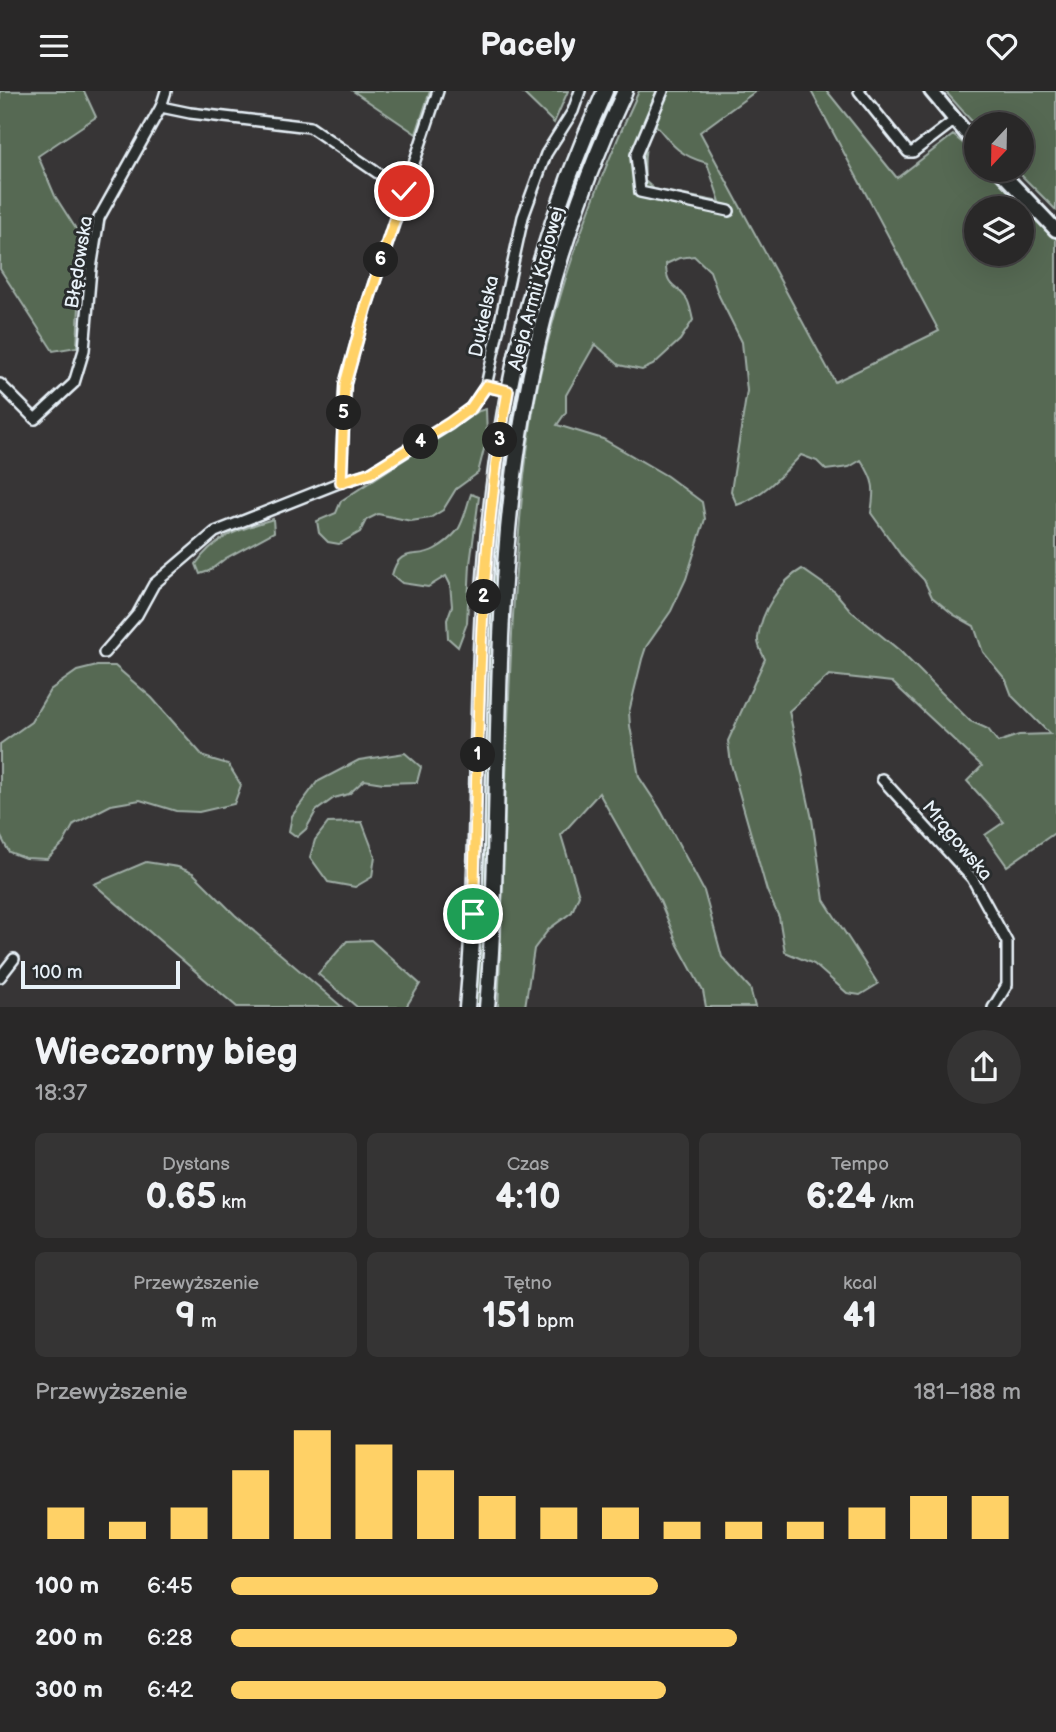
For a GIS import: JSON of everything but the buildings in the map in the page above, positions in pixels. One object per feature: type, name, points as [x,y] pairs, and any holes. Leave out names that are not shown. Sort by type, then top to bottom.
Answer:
[{"type":"main road","name":"Aleja Armii Krajowej","points":[[467,1007],[486,560],[494,482],[508,391],[523,321],[549,232],[577,155],[605,91]]},
{"type":"main road","name":"Aleja Armii Krajowej","points":[[487,1007],[502,606],[519,437],[536,349],[560,258],[589,175],[625,91]]},
{"type":"street","name":"Błędowska","points":[[0,384],[35,419],[74,383],[85,350],[91,269],[99,218],[161,107],[166,91]]},
{"type":"street","points":[[341,482],[345,384],[366,308],[439,91]]},
{"type":"street","name":"Dukielska","points":[[104,653],[137,615],[153,584],[215,532],[370,473],[471,408],[486,386],[523,217],[546,154],[573,111],[579,91]]},
{"type":"street","points":[[663,91],[636,155],[640,192],[729,211]]},
{"type":"street","points":[[859,91],[908,152],[913,152],[955,120]]},
{"type":"street","points":[[931,91],[964,131]]},
{"type":"street","points":[[161,107],[310,127],[404,191]]},
{"type":"street","points":[[1010,182],[1056,230]]},
{"type":"street","points":[[486,386],[508,391]]},
{"type":"street","name":"Mrągowska","points":[[882,779],[972,878],[1007,941],[1007,985],[993,1007]]},
{"type":"street","points":[[0,977],[14,960]]},
{"type":"green space","points":[[0,91],[84,91],[96,117],[38,156],[55,196],[78,232],[77,347],[53,351],[0,269]]},
{"type":"green space","points":[[353,91],[430,91],[416,134]]},
{"type":"green space","points":[[521,91],[568,91],[554,123]]},
{"type":"green space","points":[[612,91],[619,91],[530,349],[491,779],[481,1007],[473,1007],[493,562],[510,412],[540,283],[575,177]]},
{"type":"green space","points":[[639,91],[756,91],[700,132],[835,382],[939,331],[811,91],[827,91],[897,178],[953,135],[964,144],[964,182],[1003,182],[1017,196],[964,196],[964,266],[1034,266],[1034,214],[1056,237],[1056,832],[1007,866],[985,835],[1004,822],[967,781],[982,766],[892,682],[829,675],[789,711],[812,819],[824,900],[878,984],[860,995],[847,993],[814,964],[785,952],[779,917],[767,891],[731,764],[728,741],[765,659],[758,643],[760,628],[767,608],[779,589],[802,569],[835,592],[851,611],[899,650],[970,721],[988,729],[998,742],[1019,735],[1050,734],[1012,696],[1006,680],[983,652],[974,626],[954,615],[932,597],[924,580],[903,558],[871,513],[873,485],[861,460],[849,467],[826,470],[817,461],[801,455],[764,490],[737,505],[731,491],[747,391],[742,342],[710,271],[694,256],[679,258],[666,264],[669,281],[687,300],[693,320],[680,340],[653,365],[642,370],[619,365],[595,344],[566,395],[566,412],[557,425],[603,439],[667,476],[702,502],[705,519],[686,579],[671,611],[646,647],[642,659],[629,712],[630,726],[639,777],[660,809],[704,891],[722,957],[750,988],[755,1007],[706,1007],[703,991],[678,945],[660,901],[599,793],[561,835],[579,895],[572,912],[549,929],[534,949],[525,1007],[498,1007],[507,744],[521,506],[530,427],[540,375],[569,266],[595,195]],"holes":[[[656,125],[677,149],[707,163],[720,202],[654,189],[645,181],[647,145]]]},
{"type":"green space","points":[[945,91],[1056,91],[1056,210],[1028,182],[1034,182],[1034,112],[964,112]]},
{"type":"green space","points":[[486,409],[487,437],[478,473],[456,489],[443,510],[430,518],[411,521],[378,514],[366,520],[360,532],[339,544],[328,542],[319,533],[317,521],[336,513],[341,501]]},
{"type":"green space","points":[[471,494],[479,497],[470,564],[467,623],[458,647],[448,638],[447,620],[452,606],[450,584],[446,576],[428,587],[402,583],[392,575],[395,566],[404,556],[435,549],[455,533],[462,523]]},
{"type":"green space","points":[[273,519],[274,532],[200,574],[196,564],[212,546],[230,534]]},
{"type":"green space","points":[[97,666],[115,666],[152,698],[204,757],[228,764],[241,785],[234,804],[199,812],[176,811],[140,800],[111,805],[74,824],[63,844],[47,859],[25,858],[9,852],[0,835],[0,744],[31,722],[50,690],[77,671]]},
{"type":"green space","points":[[405,753],[421,767],[417,782],[383,783],[364,780],[349,794],[334,798],[316,811],[306,829],[297,837],[289,831],[292,816],[317,782],[359,760]]},
{"type":"green space","points":[[362,822],[375,856],[372,877],[355,887],[328,882],[310,857],[315,840],[328,823]]},
{"type":"green space","points":[[146,862],[178,867],[193,873],[235,915],[342,1007],[237,1007],[94,884]]},
{"type":"green space","points":[[371,940],[420,984],[406,1007],[357,1007],[318,974],[347,941]]},
{"type":"route","points":[[404,191],[366,308],[345,384],[341,482],[370,473],[450,423],[471,408],[486,386],[508,391],[494,482],[486,560],[473,914]]}]
